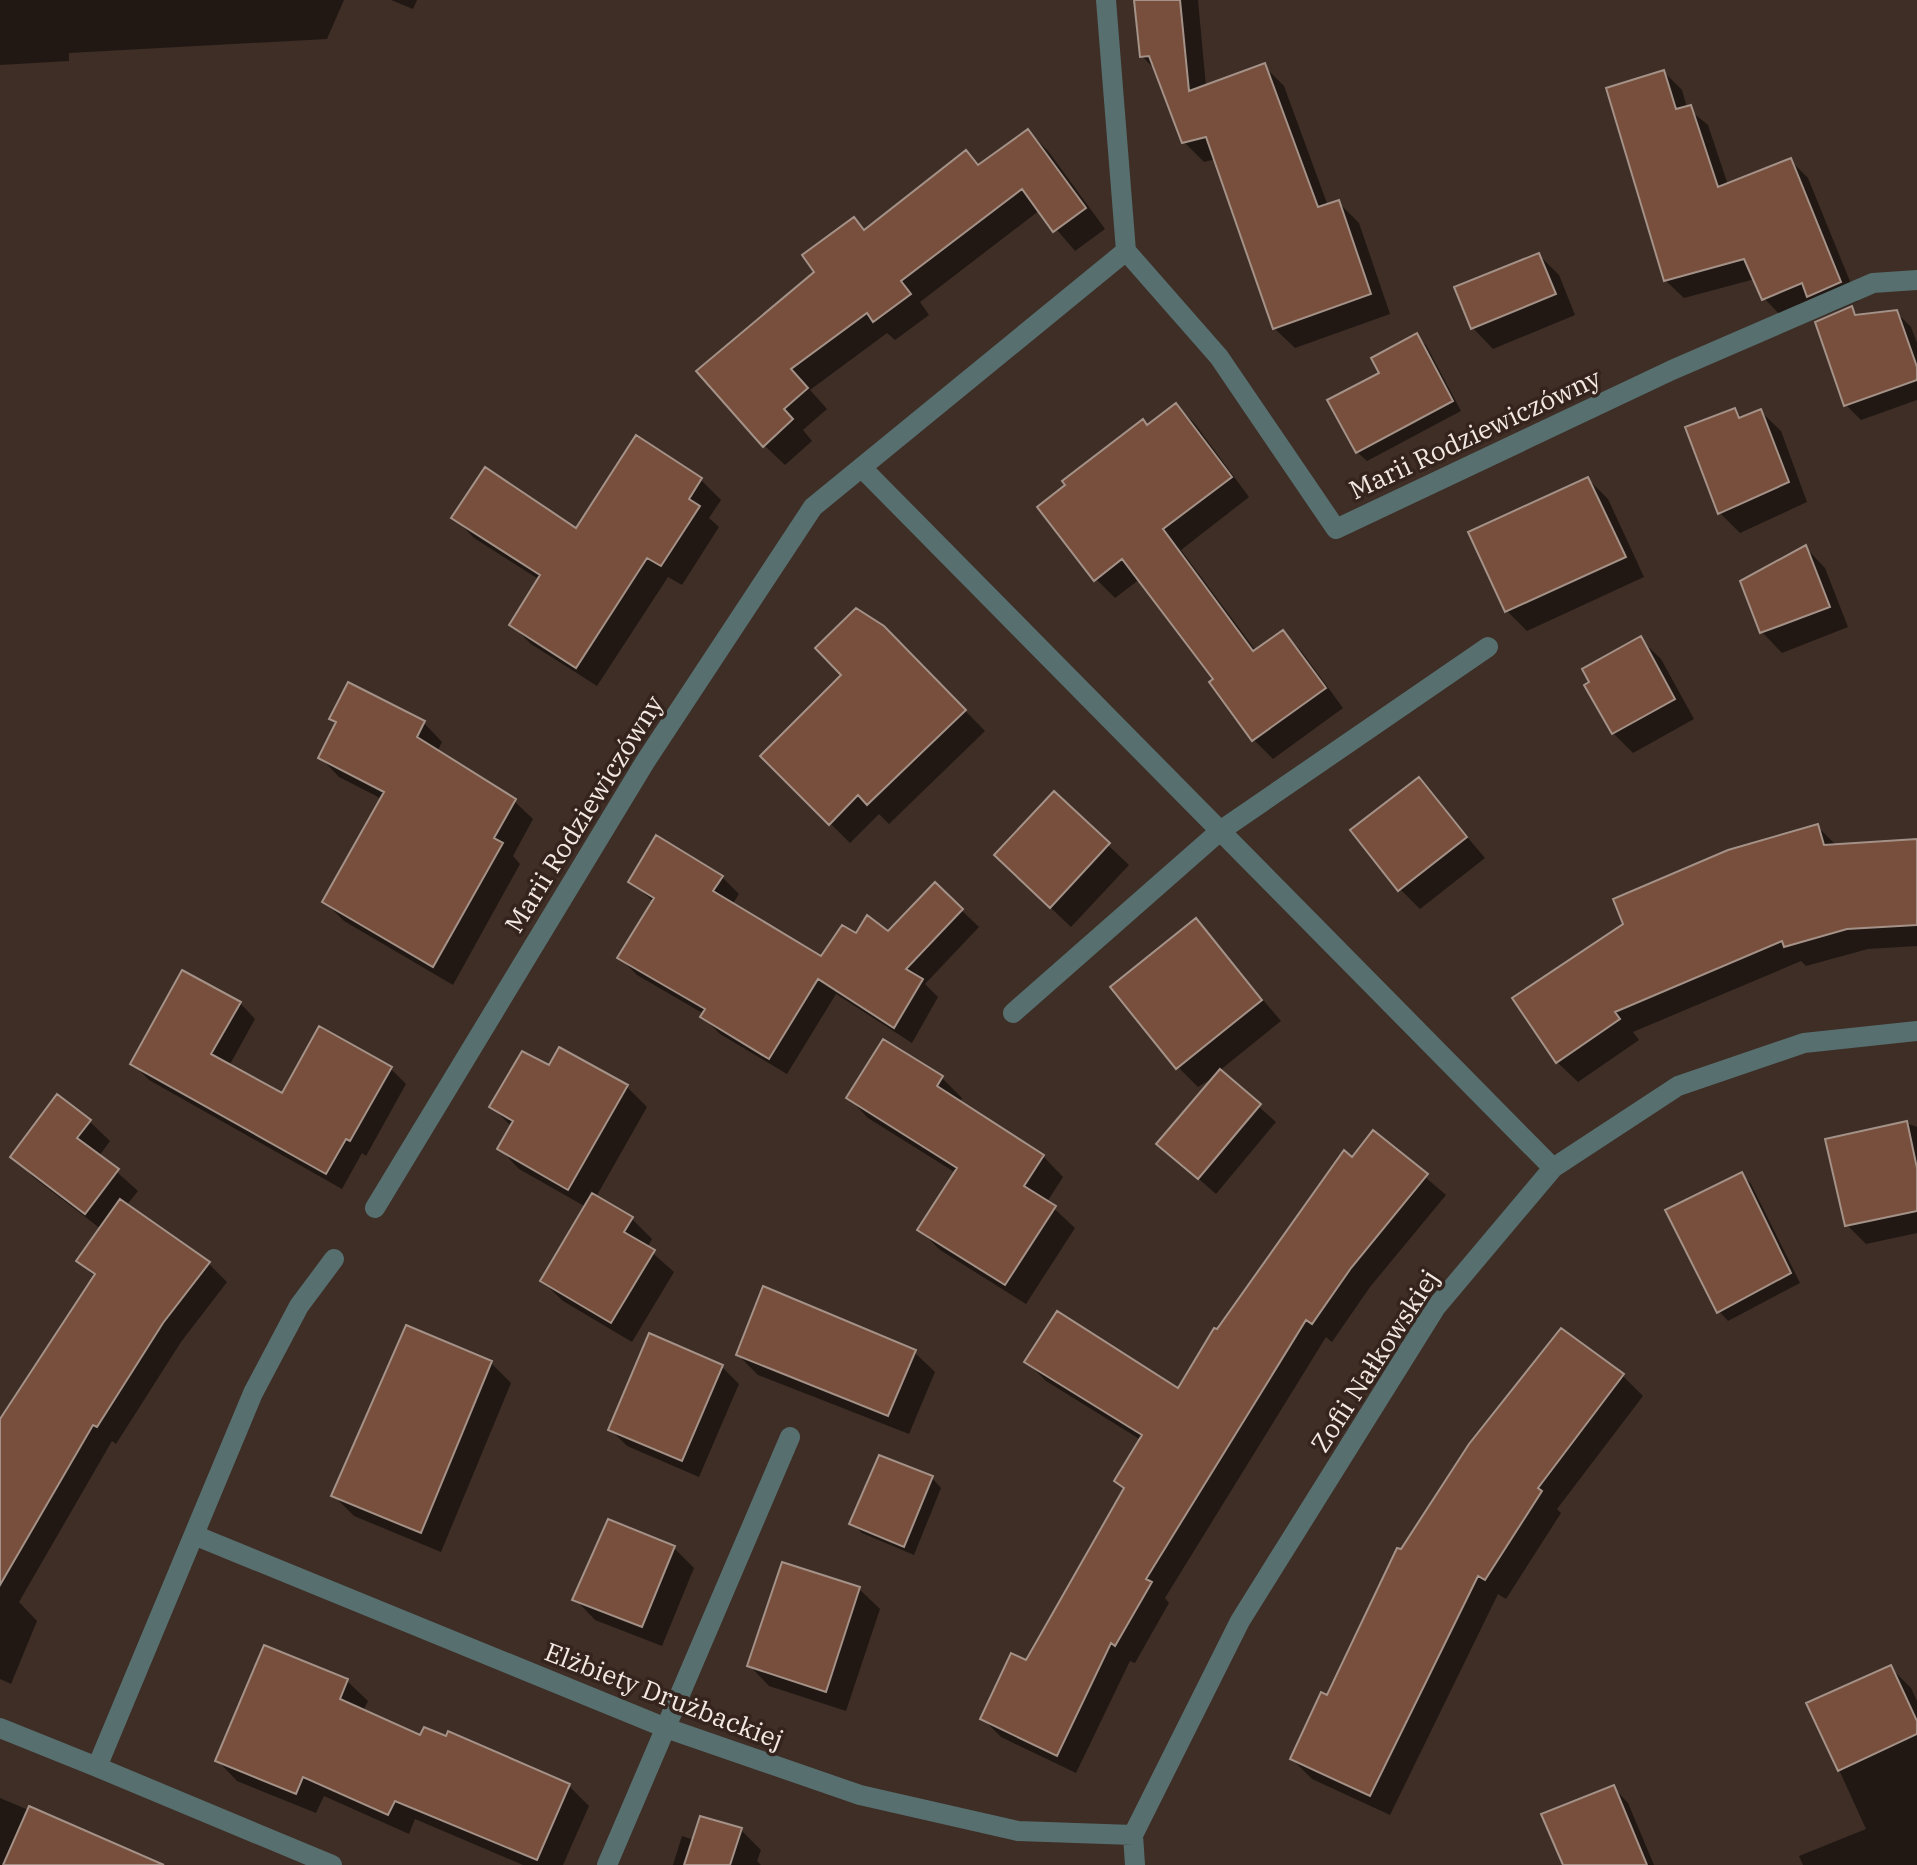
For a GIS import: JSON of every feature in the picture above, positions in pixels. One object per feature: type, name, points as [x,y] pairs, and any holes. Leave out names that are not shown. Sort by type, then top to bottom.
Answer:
[{"type":"street","points":[[1106,0],[1126,251]]},
{"type":"street","name":"Marii Rodziewiczówny","points":[[375,1208],[645,762],[760,582],[813,507],[1126,251],[1219,357],[1336,529],[1672,370],[1873,283],[1917,280]]},
{"type":"street","points":[[863,469],[1553,1168]]},
{"type":"street","points":[[1013,1013],[1220,831],[1488,647]]},
{"type":"street","name":"Zofii Nałkowskiej","points":[[1133,1835],[1240,1621],[1436,1307],[1553,1168],[1678,1086],[1804,1043],[1917,1031]]},
{"type":"street","points":[[97,1767],[253,1393],[299,1306],[334,1259]]},
{"type":"street","points":[[607,1865],[790,1437]]},
{"type":"street","name":"Elżbiety Drużbackiej","points":[[194,1535],[666,1728],[860,1795],[1004,1828],[1133,1835]]},
{"type":"street","points":[[0,1728],[332,1865]]},
{"type":"street","points":[[1133,1835],[1135,1865]]},
{"type":"building","points":[[1134,0],[1180,0],[1189,91],[1265,63],[1318,207],[1339,200],[1371,294],[1273,329],[1206,137],[1182,143],[1149,56],[1140,57]]},
{"type":"building","points":[[1664,70],[1676,109],[1691,105],[1718,187],[1791,158],[1841,282],[1807,297],[1802,283],[1762,300],[1744,259],[1664,281],[1606,88]]},
{"type":"building","points":[[1028,129],[1086,208],[1053,232],[1022,189],[901,281],[911,294],[873,322],[867,313],[791,369],[808,388],[784,409],[793,419],[763,447],[696,371],[814,272],[802,255],[854,217],[864,230],[966,150],[978,165]]},
{"type":"building","points":[[1539,253],[1556,294],[1471,329],[1454,287]]},
{"type":"building","points":[[1852,306],[1855,315],[1897,310],[1917,367],[1917,380],[1844,406],[1815,322]]},
{"type":"building","points":[[1417,333],[1453,401],[1356,453],[1327,400],[1379,373],[1371,358]]},
{"type":"building","points":[[1176,403],[1232,477],[1163,529],[1253,651],[1283,630],[1326,688],[1252,741],[1209,682],[1213,679],[1122,559],[1094,581],[1037,507],[1065,485],[1062,481],[1143,419],[1147,425]]},
{"type":"building","points":[[1735,408],[1739,418],[1761,409],[1789,482],[1718,514],[1685,427]]},
{"type":"building","points":[[636,435],[702,478],[689,499],[700,506],[661,566],[647,558],[576,668],[509,625],[540,575],[451,518],[485,467],[576,528]]},
{"type":"building","points":[[1588,477],[1626,557],[1505,612],[1468,532]]},
{"type":"building","points":[[1806,545],[1830,607],[1760,633],[1740,581]]},
{"type":"building","points":[[856,608],[884,626],[966,710],[867,805],[858,795],[829,825],[760,756],[841,675],[815,648]]},
{"type":"building","points":[[1641,636],[1675,699],[1612,734],[1584,685],[1589,682],[1582,669]]},
{"type":"building","points":[[348,682],[425,721],[417,737],[516,799],[494,838],[503,843],[433,967],[322,902],[384,792],[318,758],[336,722],[329,719]]},
{"type":"building","points":[[1419,777],[1467,837],[1398,891],[1350,830]]},
{"type":"building","points":[[1054,791],[1110,843],[1050,908],[994,855]]},
{"type":"building","points":[[1818,824],[1824,845],[1917,839],[1917,925],[1847,929],[1784,947],[1782,941],[1615,1012],[1620,1019],[1556,1063],[1512,998],[1623,924],[1613,899],[1728,850]]},
{"type":"building","points":[[656,835],[723,876],[713,891],[821,956],[842,925],[856,933],[867,915],[888,931],[935,882],[963,909],[906,969],[923,979],[894,1028],[818,979],[769,1059],[700,1017],[705,1009],[617,958],[654,898],[628,882]]},
{"type":"building","points":[[1196,918],[1262,1000],[1176,1069],[1110,987]]},
{"type":"building","points":[[182,970],[241,1002],[211,1054],[282,1093],[319,1026],[392,1067],[350,1141],[346,1139],[326,1174],[130,1064]]},
{"type":"building","points":[[883,1039],[943,1076],[937,1086],[1044,1155],[1024,1186],[1056,1206],[1005,1285],[917,1230],[957,1168],[846,1098]]},
{"type":"building","points":[[559,1047],[628,1085],[568,1190],[497,1149],[513,1121],[489,1107],[522,1051],[549,1065]]},
{"type":"building","points":[[1220,1069],[1261,1104],[1198,1179],[1156,1144]]},
{"type":"building","points":[[57,1094],[91,1120],[77,1138],[119,1169],[85,1214],[10,1157]]},
{"type":"building","points":[[1907,1121],[1917,1168],[1917,1211],[1845,1226],[1825,1139]]},
{"type":"building","points":[[1373,1130],[1428,1174],[1351,1268],[1312,1324],[1306,1320],[1146,1579],[1152,1582],[1115,1646],[1111,1643],[1057,1756],[980,1719],[1011,1653],[1026,1660],[1124,1488],[1114,1481],[1142,1435],[1024,1362],[1057,1311],[1178,1388],[1214,1328],[1217,1329],[1344,1150],[1352,1157]]},
{"type":"building","points":[[1742,1172],[1791,1273],[1717,1313],[1665,1210]]},
{"type":"building","points":[[592,1193],[633,1217],[624,1232],[655,1250],[611,1323],[540,1281]]},
{"type":"building","points":[[120,1199],[210,1262],[163,1323],[97,1427],[93,1425],[0,1585],[0,1419],[95,1274],[76,1261]]},
{"type":"building","points":[[763,1286],[916,1350],[888,1416],[736,1355]]},
{"type":"building","points":[[406,1325],[492,1361],[421,1533],[331,1496]]},
{"type":"building","points":[[1561,1328],[1624,1374],[1538,1488],[1542,1491],[1485,1580],[1478,1576],[1370,1796],[1290,1759],[1321,1692],[1327,1695],[1397,1548],[1401,1549],[1469,1444]]},
{"type":"building","points":[[649,1333],[723,1365],[682,1461],[608,1430]]},
{"type":"building","points":[[879,1455],[933,1476],[904,1547],[849,1524]]},
{"type":"building","points":[[608,1519],[675,1546],[642,1627],[572,1600]]},
{"type":"building","points":[[782,1562],[860,1587],[826,1692],[747,1666]]},
{"type":"building","points":[[264,1645],[348,1679],[340,1699],[420,1735],[424,1727],[446,1736],[448,1731],[570,1784],[537,1860],[395,1801],[388,1815],[303,1777],[296,1794],[215,1761]]},
{"type":"building","points":[[1891,1665],[1917,1721],[1917,1734],[1838,1771],[1806,1703]]},
{"type":"building","points":[[1614,1785],[1647,1865],[1563,1865],[1541,1814]]},
{"type":"building","points":[[29,1806],[164,1865],[3,1865]]},
{"type":"building","points":[[700,1816],[742,1828],[730,1865],[684,1865]]}]
